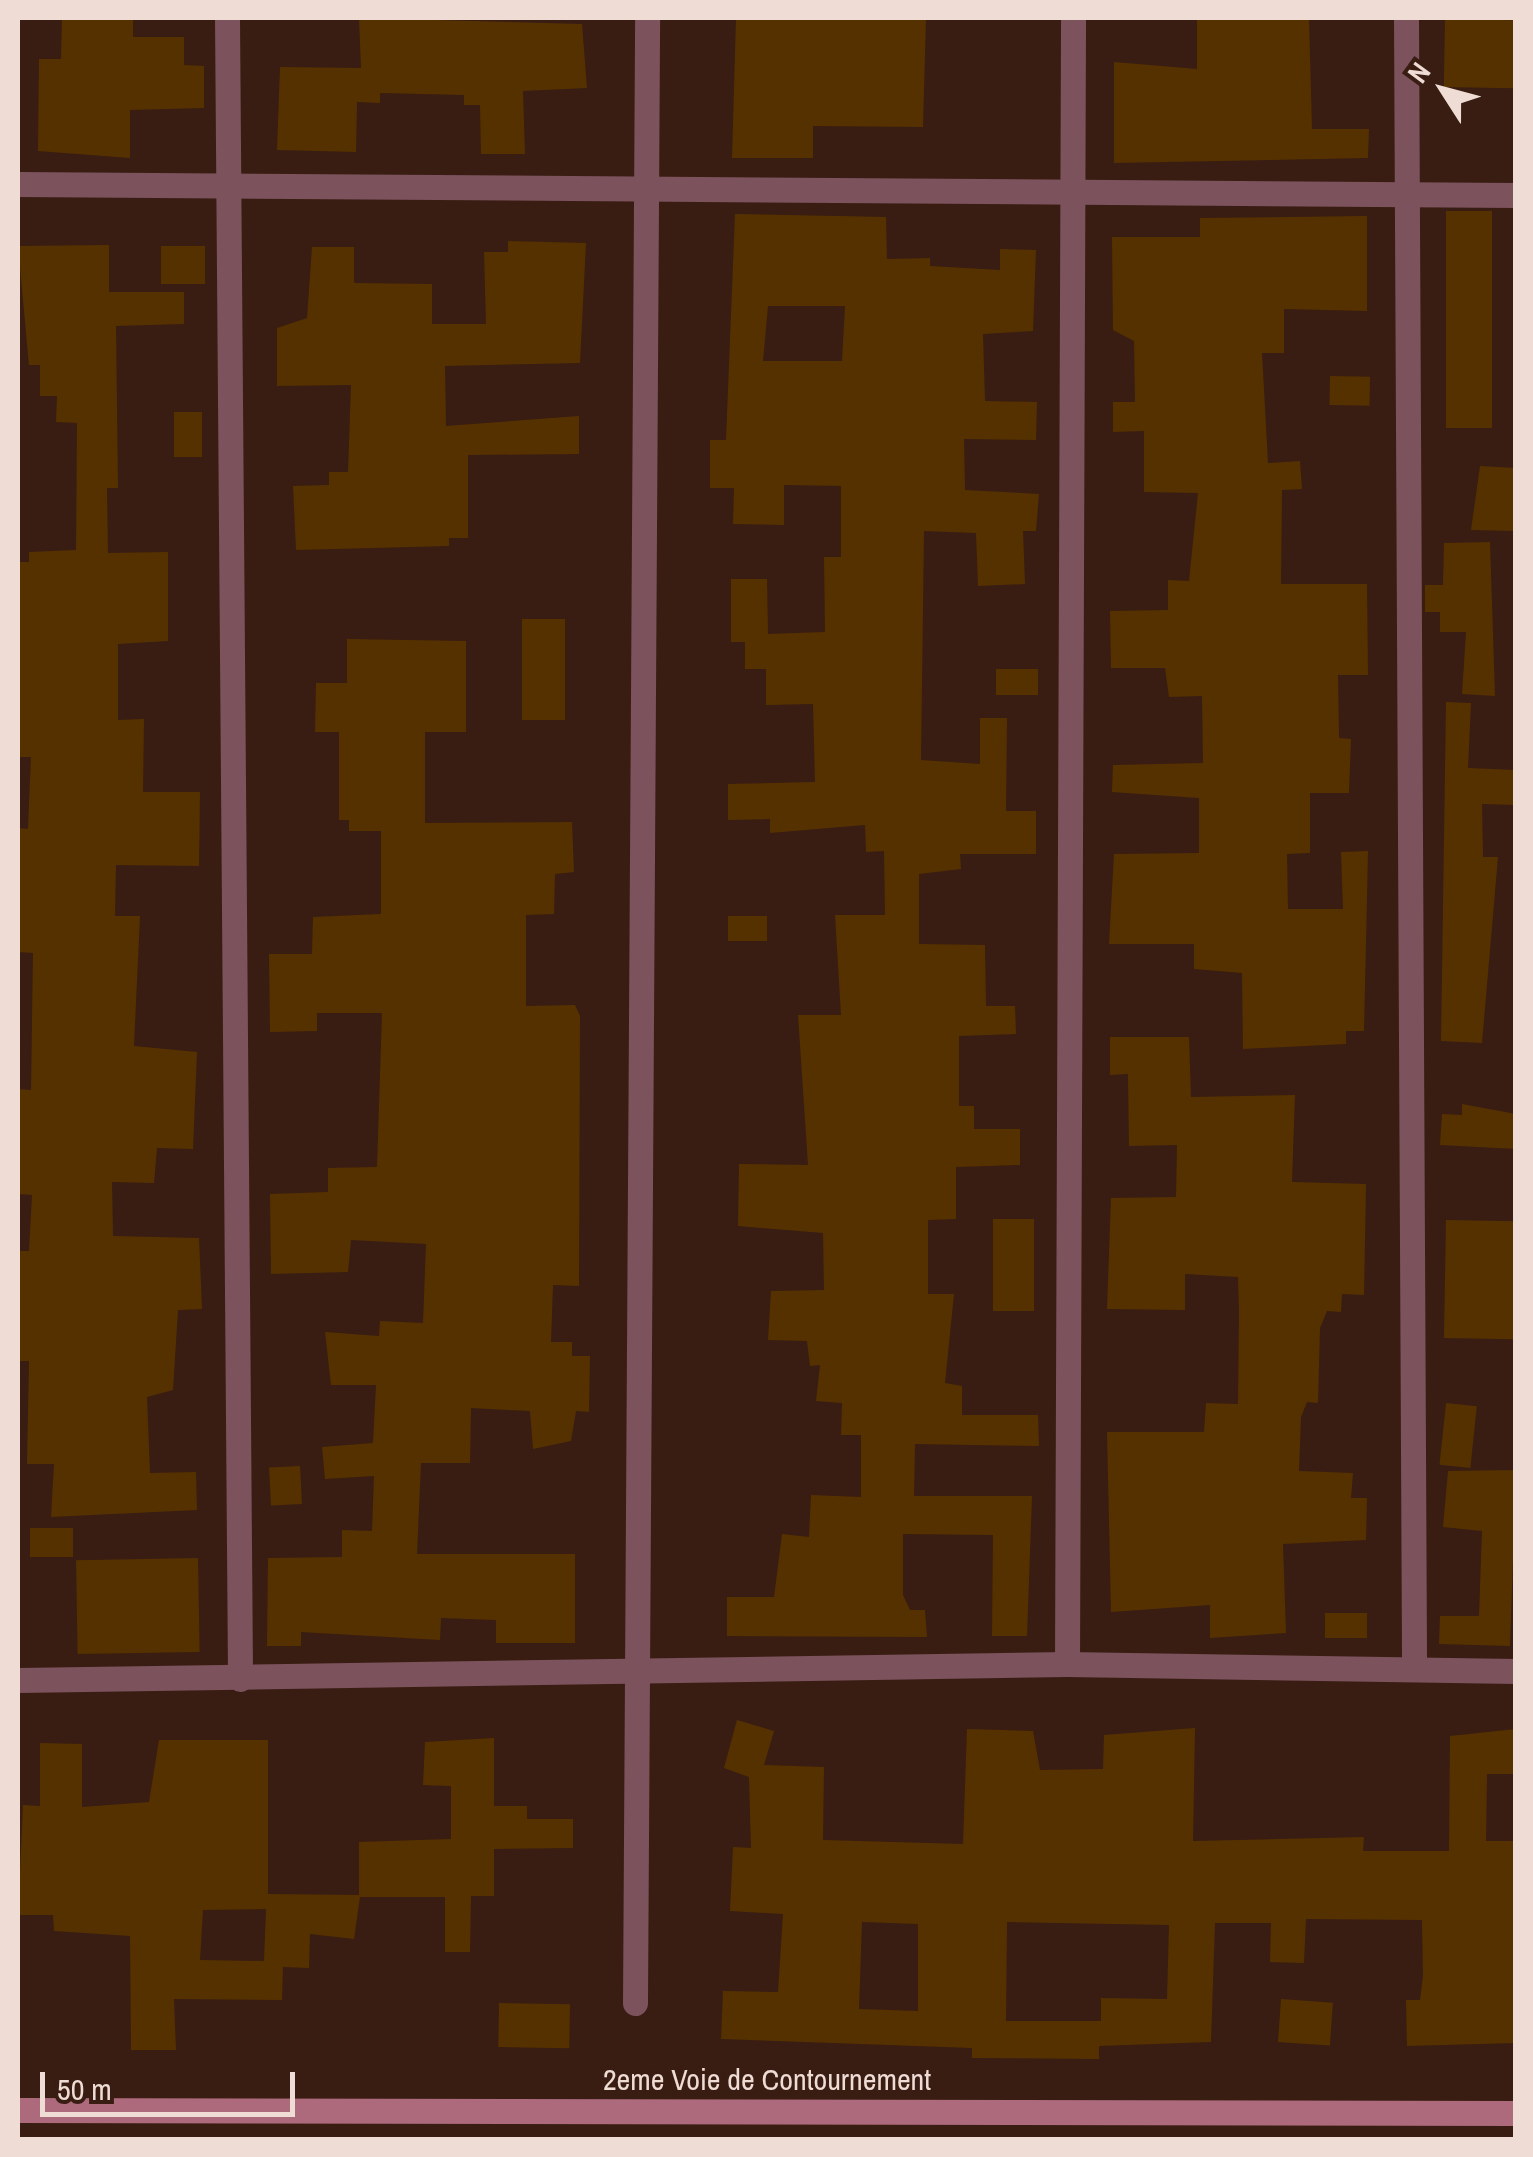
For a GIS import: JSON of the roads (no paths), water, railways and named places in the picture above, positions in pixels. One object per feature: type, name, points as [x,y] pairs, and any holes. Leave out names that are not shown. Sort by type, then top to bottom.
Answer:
[{"type":"main road","name":"2eme Voie de Contournement","points":[[18,2110],[1516,2112]]},
{"type":"street","points":[[227,18],[240,1679]]},
{"type":"street","points":[[635,2004],[639,574],[649,192],[647,18]]},
{"type":"street","points":[[1068,1664],[1076,188],[1073,18]]},
{"type":"street","points":[[1406,18],[1414,1663]]},
{"type":"street","points":[[18,184],[649,192],[1076,188],[1516,195]]},
{"type":"street","points":[[18,1680],[638,1676],[1068,1664],[1414,1663],[1516,1671]]}]
